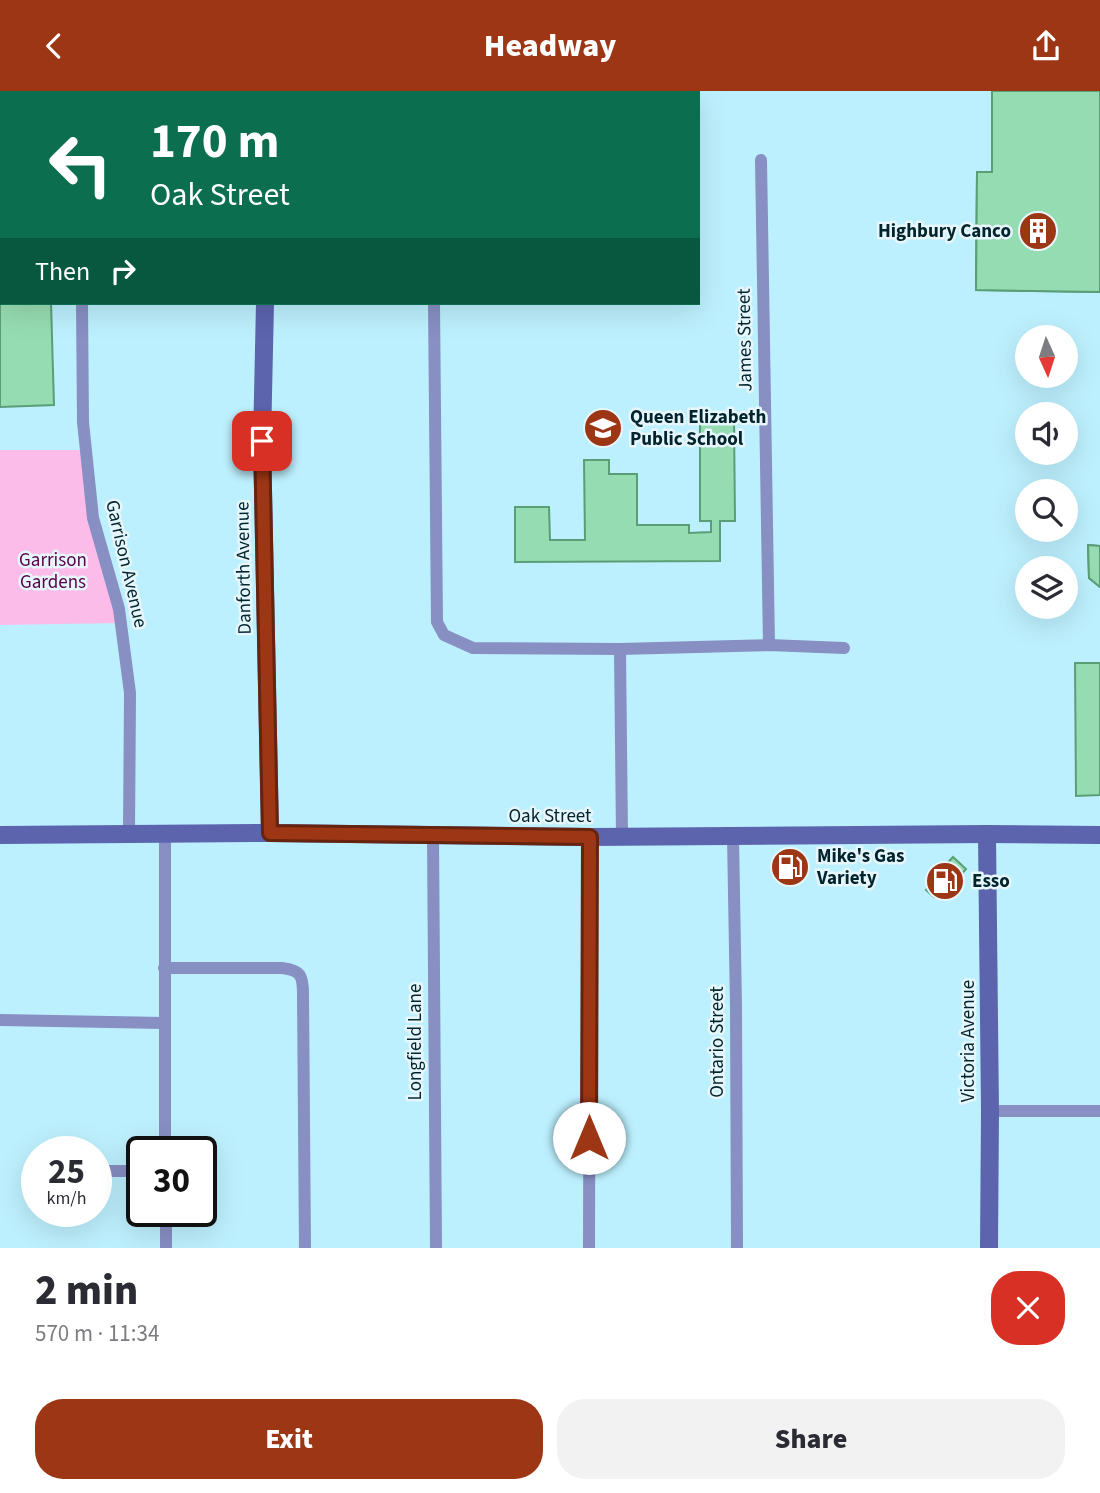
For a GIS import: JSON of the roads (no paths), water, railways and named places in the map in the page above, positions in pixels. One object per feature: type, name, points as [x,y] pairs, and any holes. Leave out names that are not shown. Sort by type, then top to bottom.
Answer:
[{"type":"street","name":"James Street","points":[[761,160],[769,645]]},
{"type":"street","name":"Garrison Avenue","points":[[82,305],[83,422],[93,517],[119,609],[130,693],[129,834]]},
{"type":"street","name":"Danforth Avenue","points":[[265,305],[262,441],[270,833]]},
{"type":"street","points":[[434,305],[437,622],[444,635],[473,648],[620,649],[769,645],[844,648]]},
{"type":"street","points":[[620,649],[622,837]]},
{"type":"street","name":"Victoria Avenue","points":[[987,834],[989,1248]]},
{"type":"street","name":"Oak Street","points":[[0,835],[1100,835]]},
{"type":"street","points":[[165,835],[165,1136]]},
{"type":"street","name":"Longfield Lane","points":[[433,836],[436,1248]]},
{"type":"street","name":"Ontario Street","points":[[733,836],[737,1248]]},
{"type":"street","points":[[589,1248],[590,837]]},
{"type":"street","points":[[164,968],[282,968],[298,972],[302,979],[305,1248]]},
{"type":"street","points":[[0,1020],[164,1023]]},
{"type":"street","points":[[990,1111],[1100,1111]]},
{"type":"street","points":[[166,1227],[166,1248]]},
{"type":"place","name":"Highbury Canco","points":[[1038,231]]},
{"type":"place","name":"Queen Elizabeth Public School","points":[[603,428]]},
{"type":"place","name":"Mike's Gas Variety","points":[[790,867]]},
{"type":"place","name":"Esso","points":[[945,881]]},
{"type":"park label","name":"Garrison Gardens","points":[[53,571]]}]
